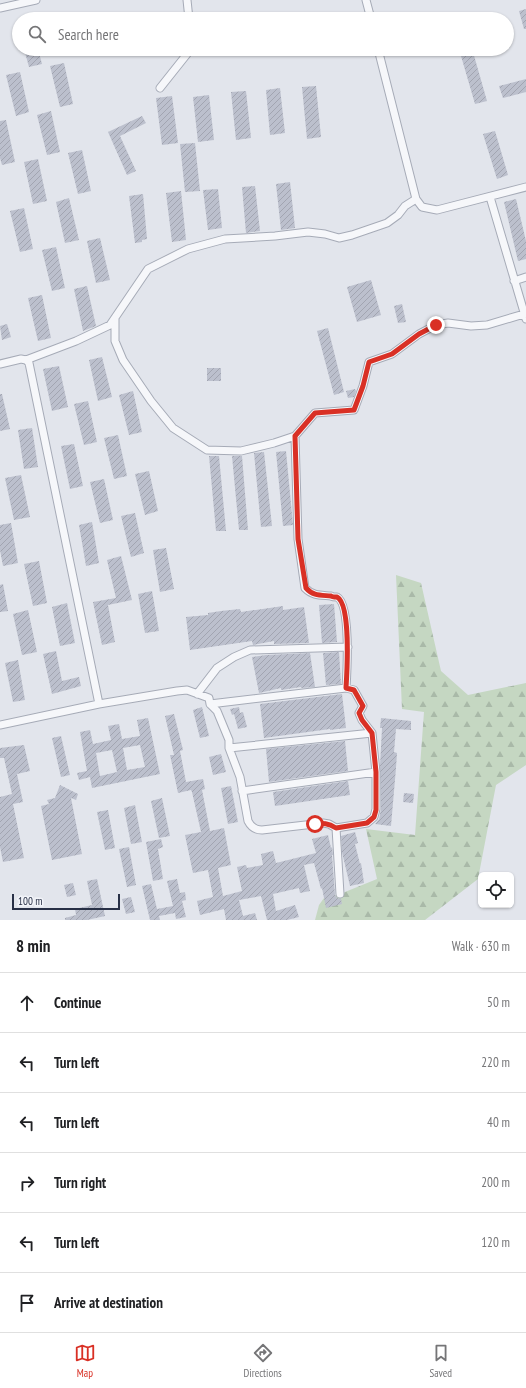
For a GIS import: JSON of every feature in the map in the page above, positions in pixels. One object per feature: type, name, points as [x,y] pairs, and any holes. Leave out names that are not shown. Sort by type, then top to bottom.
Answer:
[{"type":"street","points":[[0,8],[36,0]]},
{"type":"street","points":[[187,0],[188,12]]},
{"type":"street","points":[[366,0],[369,12]]},
{"type":"street","points":[[160,88],[185,56]]},
{"type":"street","points":[[380,56],[416,199],[422,207],[437,210],[526,187]]},
{"type":"street","points":[[115,318],[115,341],[123,360],[151,401],[173,428],[207,450],[241,451],[274,443],[295,436],[315,413],[354,410],[363,386],[369,362],[392,354],[419,334],[436,325],[448,323],[471,326],[487,325],[525,316],[490,197]]},
{"type":"street","points":[[0,364],[21,359],[26,360],[76,341],[110,325],[148,269],[188,249],[225,239],[275,236],[308,232],[325,234],[339,238],[387,223],[398,215],[405,206],[416,199]]},
{"type":"street","points":[[514,281],[526,277]]},
{"type":"street","points":[[26,360],[28,363],[99,704]]},
{"type":"street","points":[[295,436],[298,539],[306,588],[311,593],[316,595],[336,597],[342,602],[348,647],[346,688]]},
{"type":"street","points":[[197,694],[217,668],[234,657],[250,650],[348,647]]},
{"type":"street","points":[[0,725],[99,704],[186,690],[209,698],[210,704],[217,710],[229,740],[229,748],[240,776],[248,821],[256,830],[323,823],[329,824],[336,828],[367,823],[374,817],[376,810],[376,772],[372,733],[362,720],[359,713],[363,706],[354,690],[346,688],[210,704]]},
{"type":"street","points":[[229,748],[372,733]]},
{"type":"street","points":[[242,791],[376,772]]},
{"type":"street","points":[[336,828],[340,894]]},
{"type":"green space","points":[[396,575],[421,583],[441,671],[468,695],[526,683],[526,765],[496,785],[479,872],[478,872],[478,879],[425,920],[315,920],[319,905],[324,898],[340,894],[377,879],[366,829],[415,835],[424,712],[402,709]]},
{"type":"building","points":[[526,9],[526,29],[524,29],[519,11]]},
{"type":"building","points":[[26,56],[40,56],[42,64],[29,67]]},
{"type":"building","points":[[461,56],[474,56],[487,101],[475,104]]},
{"type":"building","points":[[64,63],[73,104],[60,107],[50,66]]},
{"type":"building","points":[[20,72],[29,112],[16,116],[6,75]]},
{"type":"building","points":[[526,79],[526,92],[503,98],[499,86]]},
{"type":"building","points":[[316,86],[321,137],[307,139],[302,87]]},
{"type":"building","points":[[280,88],[285,133],[270,135],[266,90]]},
{"type":"building","points":[[246,91],[251,138],[236,140],[231,92]]},
{"type":"building","points":[[209,95],[214,140],[198,142],[193,97]]},
{"type":"building","points":[[172,96],[178,143],[162,145],[156,98]]},
{"type":"building","points":[[51,111],[60,152],[47,155],[37,115]]},
{"type":"building","points":[[142,116],[146,123],[120,136],[136,171],[127,175],[108,132]]},
{"type":"building","points":[[6,120],[15,162],[2,165],[0,158],[0,121]]},
{"type":"building","points":[[495,131],[508,175],[497,179],[483,134]]},
{"type":"building","points":[[195,143],[200,191],[185,192],[180,144]]},
{"type":"building","points":[[82,150],[91,191],[78,194],[68,153]]},
{"type":"building","points":[[38,159],[47,201],[33,204],[24,162]]},
{"type":"building","points":[[290,182],[295,228],[281,230],[276,184]]},
{"type":"building","points":[[255,186],[260,231],[246,233],[242,187]]},
{"type":"building","points":[[218,189],[222,228],[208,230],[203,190]]},
{"type":"building","points":[[181,191],[186,240],[172,242],[166,193]]},
{"type":"building","points":[[143,194],[147,239],[142,240],[142,242],[135,243],[129,196]]},
{"type":"building","points":[[69,198],[79,240],[65,243],[56,202]]},
{"type":"building","points":[[516,199],[526,241],[526,259],[518,261],[504,202]]},
{"type":"building","points":[[24,208],[33,249],[20,252],[10,211]]},
{"type":"building","points":[[100,238],[110,280],[96,283],[87,241]]},
{"type":"building","points":[[56,247],[65,288],[52,291],[42,250]]},
{"type":"building","points":[[371,280],[381,315],[357,322],[347,287]]},
{"type":"building","points":[[87,286],[96,326],[83,331],[74,289]]},
{"type":"building","points":[[42,295],[51,338],[38,341],[28,298]]},
{"type":"building","points":[[402,304],[406,322],[398,323],[394,306]]},
{"type":"building","points":[[7,324],[11,337],[2,340],[0,326]]},
{"type":"building","points":[[328,328],[344,392],[334,395],[317,331]]},
{"type":"building","points":[[102,357],[112,397],[98,401],[89,360]]},
{"type":"building","points":[[59,366],[68,407],[52,411],[43,369]]},
{"type":"building","points":[[207,368],[221,368],[221,381],[207,381]]},
{"type":"building","points":[[355,389],[356,391],[354,397],[348,398],[346,391]]},
{"type":"building","points":[[133,391],[142,432],[129,435],[119,395]]},
{"type":"building","points":[[0,394],[2,394],[10,429],[0,431]]},
{"type":"building","points":[[88,401],[97,442],[84,445],[74,404]]},
{"type":"building","points":[[32,428],[38,467],[24,469],[18,430]]},
{"type":"building","points":[[118,435],[127,476],[114,479],[104,438]]},
{"type":"building","points":[[74,444],[83,486],[70,489],[61,446]]},
{"type":"building","points":[[286,451],[293,525],[283,526],[276,452]]},
{"type":"building","points":[[264,452],[272,526],[261,527],[254,453]]},
{"type":"building","points":[[209,456],[219,456],[226,531],[216,531]]},
{"type":"building","points":[[232,456],[242,456],[248,530],[239,530]]},
{"type":"building","points":[[149,471],[158,511],[145,515],[135,474]]},
{"type":"building","points":[[21,475],[30,517],[14,520],[5,478]]},
{"type":"building","points":[[104,479],[113,520],[100,523],[90,482]]},
{"type":"building","points":[[135,513],[144,553],[131,557],[121,516]]},
{"type":"building","points":[[92,522],[99,563],[86,566],[79,525]]},
{"type":"building","points":[[11,523],[18,563],[3,566],[0,550],[0,525]]},
{"type":"building","points":[[166,548],[174,589],[160,592],[153,550]]},
{"type":"building","points":[[121,556],[132,600],[108,605],[115,642],[102,645],[93,602],[116,598],[107,560]]},
{"type":"building","points":[[39,561],[47,603],[33,606],[24,564]]},
{"type":"building","points":[[3,584],[8,611],[0,612],[0,585]]},
{"type":"building","points":[[152,591],[159,631],[145,633],[138,594]]},
{"type":"building","points":[[67,603],[75,643],[60,646],[52,607]]},
{"type":"building","points":[[334,604],[337,642],[322,643],[319,605]]},
{"type":"building","points":[[283,606],[283,610],[304,607],[309,643],[274,644],[274,641],[253,645],[252,641],[190,650],[186,617],[208,615],[208,613],[221,611],[240,609],[241,612]]},
{"type":"building","points":[[28,610],[37,652],[22,655],[13,614]]},
{"type":"building","points":[[56,651],[62,681],[79,677],[81,686],[52,694],[43,654]]},
{"type":"building","points":[[339,652],[341,684],[326,685],[323,653]]},
{"type":"building","points":[[310,653],[315,687],[301,687],[281,690],[281,688],[259,693],[252,657]]},
{"type":"building","points":[[18,660],[25,700],[13,702],[5,663]]},
{"type":"building","points":[[342,694],[346,728],[264,738],[260,704]]},
{"type":"building","points":[[202,707],[209,736],[200,738],[193,710]]},
{"type":"building","points":[[239,707],[240,713],[243,712],[247,727],[238,729],[234,714],[232,715],[230,709]]},
{"type":"building","points":[[174,714],[183,750],[180,751],[186,782],[203,779],[205,789],[202,790],[210,831],[224,828],[231,865],[218,868],[223,896],[242,891],[237,867],[246,865],[247,868],[263,865],[261,854],[273,851],[276,863],[316,853],[312,839],[328,835],[333,855],[335,895],[337,898],[341,899],[342,904],[326,908],[322,888],[321,889],[314,863],[304,865],[310,891],[300,893],[299,888],[273,894],[276,911],[295,905],[299,917],[287,920],[267,920],[261,896],[239,900],[243,916],[255,913],[257,920],[226,920],[224,909],[200,915],[197,901],[213,897],[208,870],[193,873],[185,835],[201,832],[191,790],[178,793],[170,755],[174,755],[165,716]]},
{"type":"building","points":[[148,718],[160,774],[92,788],[90,777],[79,780],[77,773],[87,771],[80,732],[90,730],[93,744],[111,740],[108,726],[119,724],[122,739],[140,736],[137,720]],"holes":[[[140,745],[145,767],[127,770],[123,748]],[[112,750],[117,772],[100,776],[96,753]]]},
{"type":"building","points":[[381,718],[411,721],[411,730],[396,729],[394,752],[397,753],[391,826],[375,824],[379,819],[381,809]]},
{"type":"building","points":[[61,736],[70,775],[61,777],[52,738]]},
{"type":"building","points":[[345,741],[348,771],[269,782],[266,749]]},
{"type":"building","points":[[24,745],[30,771],[17,774],[23,802],[13,804],[24,858],[3,862],[0,847],[0,797],[12,794],[4,758],[0,758],[0,748]]},
{"type":"building","points":[[221,754],[226,772],[213,775],[209,757]]},
{"type":"building","points":[[348,781],[350,795],[275,806],[273,792]]},
{"type":"building","points":[[60,785],[78,794],[76,800],[71,798],[82,854],[52,860],[41,806],[49,804],[47,800],[55,798]]},
{"type":"building","points":[[231,786],[238,822],[228,824],[221,788]]},
{"type":"building","points":[[404,793],[414,794],[413,803],[403,802]]},
{"type":"building","points":[[162,798],[170,836],[159,838],[151,801]]},
{"type":"building","points":[[135,805],[142,842],[131,844],[124,808]]},
{"type":"building","points":[[108,810],[115,848],[105,850],[97,812]]},
{"type":"building","points":[[355,832],[358,843],[355,844],[360,864],[361,863],[364,883],[350,886],[342,852],[341,836]]},
{"type":"building","points":[[161,839],[163,847],[158,849],[163,879],[153,881],[146,842]]},
{"type":"building","points":[[129,847],[136,885],[127,887],[119,849]]},
{"type":"building","points":[[97,879],[105,916],[87,920],[65,920],[65,918],[76,915],[75,909],[92,905],[87,881]]},
{"type":"building","points":[[177,879],[180,893],[185,892],[186,900],[182,901],[186,917],[176,919],[175,913],[159,916],[160,920],[150,920],[142,886],[151,884],[157,909],[173,906],[167,881]]},
{"type":"building","points":[[73,883],[76,895],[67,897],[64,885]]},
{"type":"building","points":[[131,897],[135,912],[126,914],[122,899]]},
{"type":"route","points":[[315,824],[329,824],[336,828],[367,823],[374,817],[376,810],[376,772],[372,733],[362,720],[359,713],[363,706],[354,690],[346,688],[348,647],[342,602],[336,597],[316,595],[311,593],[306,588],[298,539],[298,492],[295,436],[315,413],[354,410],[363,386],[369,362],[392,354],[419,334],[436,325]]}]
